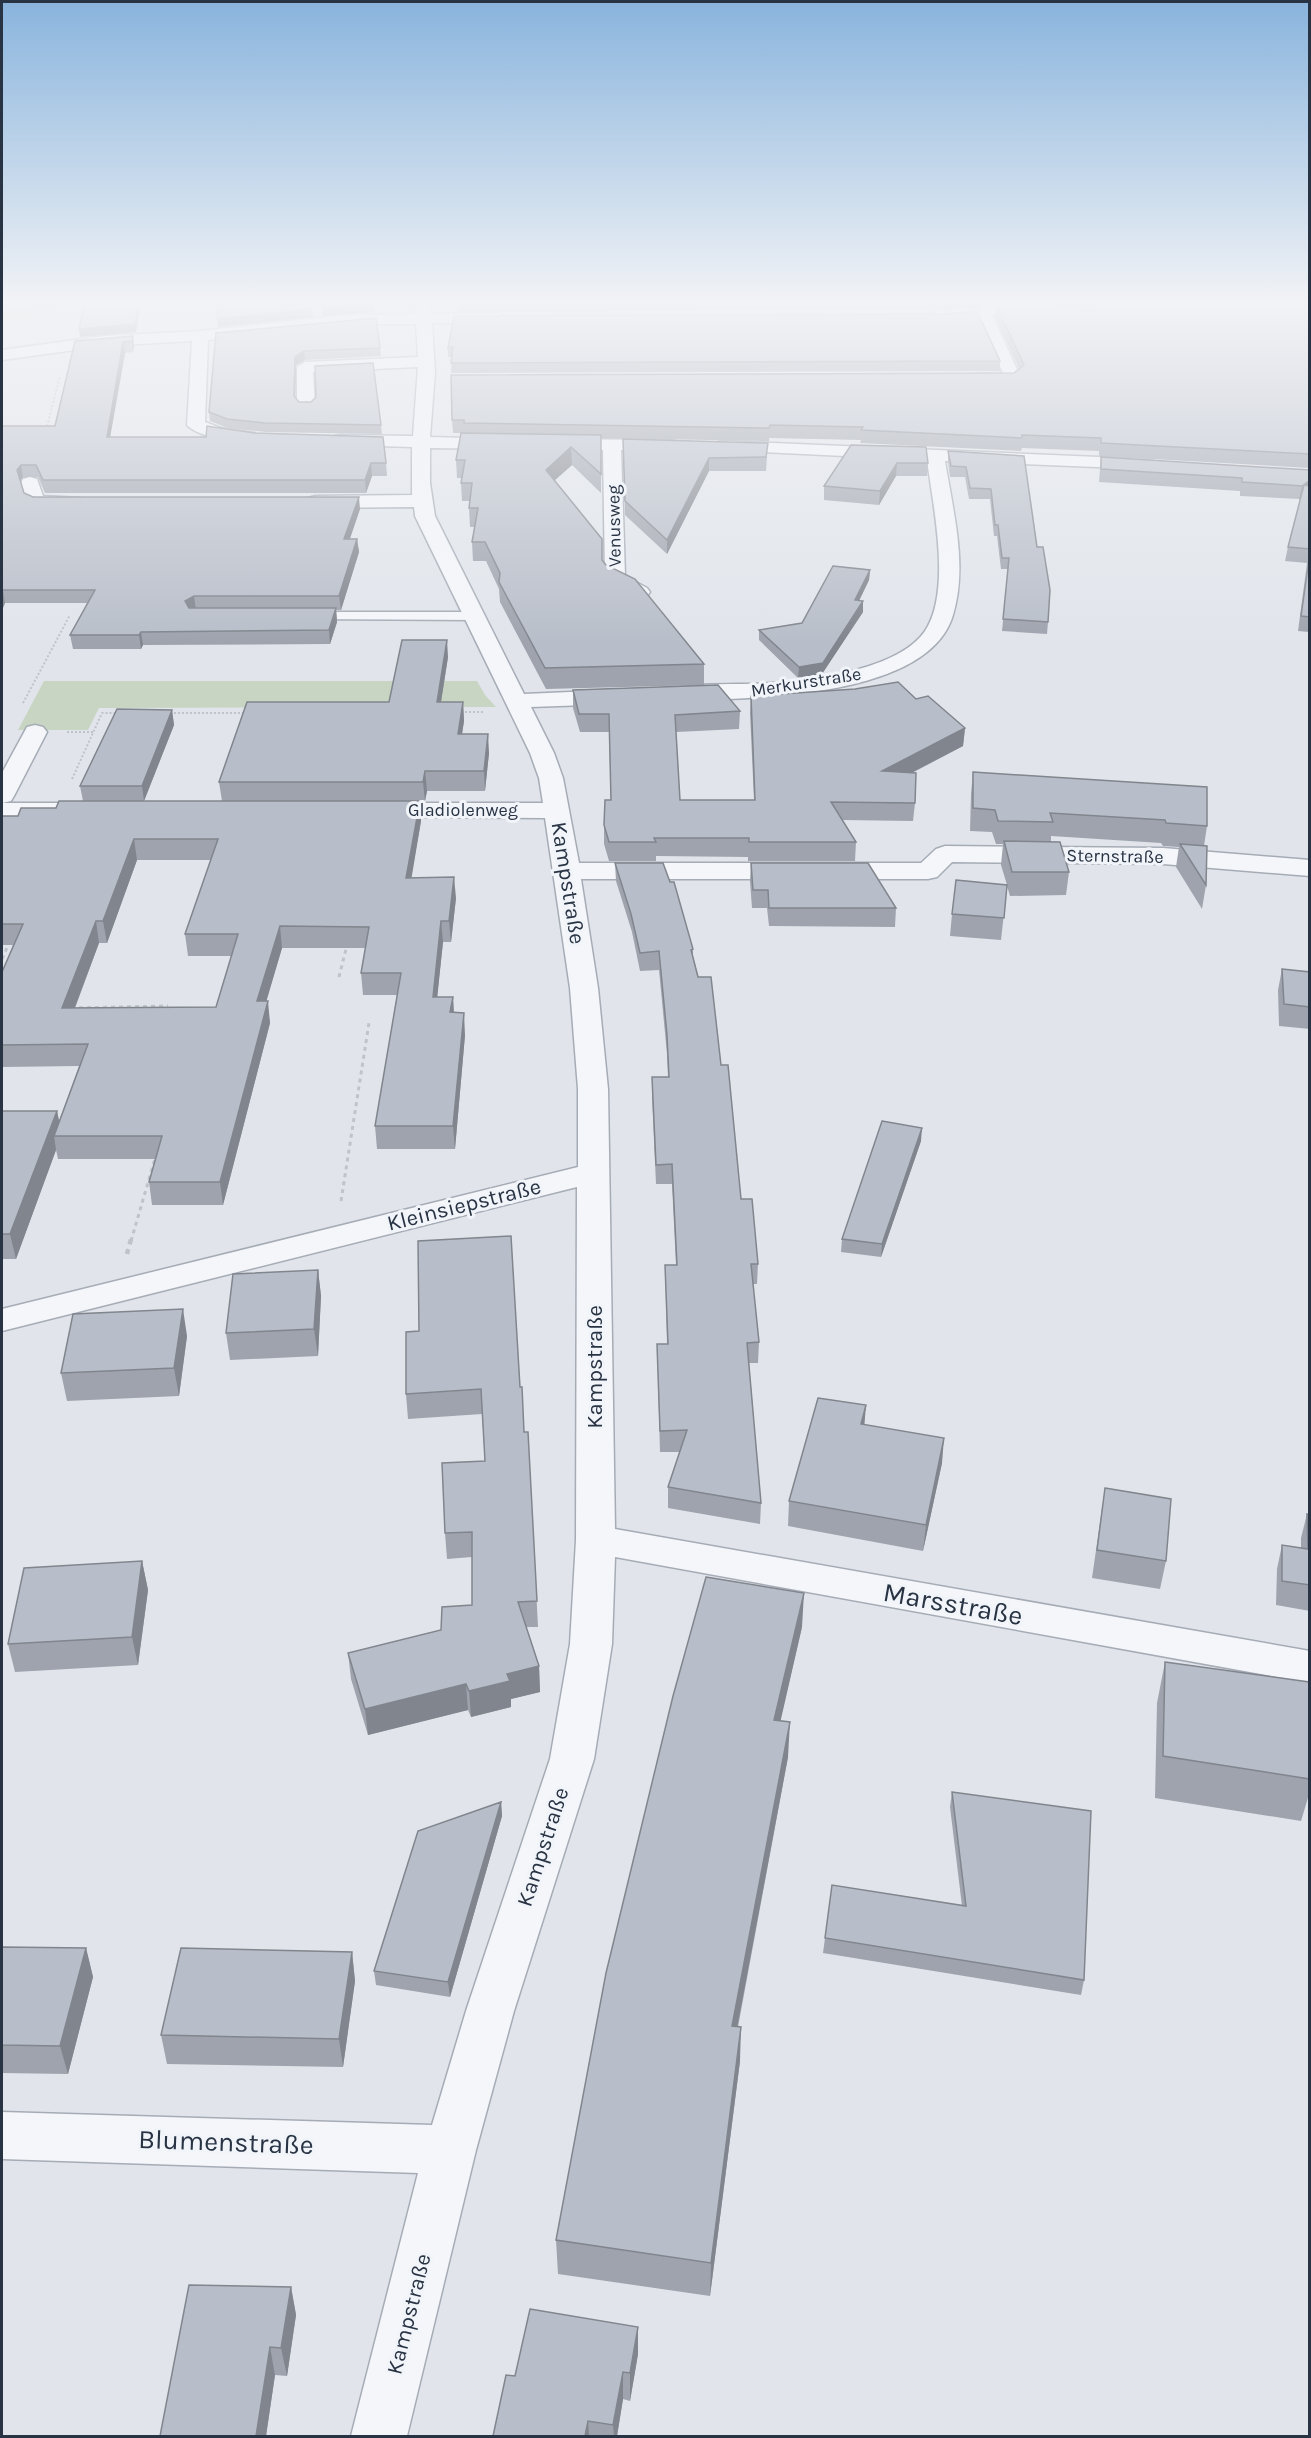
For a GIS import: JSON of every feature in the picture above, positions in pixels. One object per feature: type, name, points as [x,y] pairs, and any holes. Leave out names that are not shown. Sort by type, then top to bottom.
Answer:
[{"type":"street","points":[[196,416],[196,425],[218,433],[262,437]]},
{"type":"street","name":"Kampstraße","points":[[379,2436],[450,2150],[490,2011],[572,1759],[591,1644],[596,1540],[593,1089],[585,999],[567,871],[548,770],[521,707],[425,516],[419,476],[425,416]]},
{"type":"street","points":[[326,440],[682,446]]},
{"type":"street","name":"Venusweg","points":[[612,445],[615,579],[640,592]]},
{"type":"street","points":[[705,446],[1165,465]]},
{"type":"street","name":"Merkurstraße","points":[[656,695],[770,690],[811,685],[876,670],[918,650],[939,626],[947,596],[947,551],[935,454]]},
{"type":"street","points":[[30,483],[35,501],[97,502]]},
{"type":"street","points":[[298,502],[421,501]]},
{"type":"street","points":[[521,707],[633,696]]},
{"type":"street","points":[[2,796],[35,732]]},
{"type":"street","name":"Gladiolenweg","points":[[356,810],[557,811]]},
{"type":"street","points":[[2,811],[91,811]]},
{"type":"street","name":"Sternstraße","points":[[567,871],[928,871],[945,854],[1163,856],[1310,868]]},
{"type":"street","name":"Kleinsiepstraße","points":[[2,1320],[594,1173]]},
{"type":"street","name":"Marsstraße","points":[[596,1540],[1310,1667]]},
{"type":"street","name":"Blumenstraße","points":[[2,2135],[450,2150]]},
{"type":"lane","points":[[288,616],[474,616]]},
{"type":"path","points":[[45,436],[50,416]]},
{"type":"path","points":[[23,703],[70,615]]},
{"type":"path","points":[[453,712],[521,707]]},
{"type":"path","points":[[56,811],[102,713],[125,713]]},
{"type":"path","points":[[160,713],[254,713]]},
{"type":"path","points":[[2,959],[10,939]]},
{"type":"path","points":[[339,977],[347,942]]},
{"type":"path","points":[[61,1008],[168,1006]]},
{"type":"path","points":[[335,1238],[369,1023]]},
{"type":"path","points":[[117,1292],[157,1151]]},
{"type":"green space","points":[[44,681],[477,681],[485,695],[496,707],[99,708],[88,730],[18,730]]},
{"type":"building","points":[[57,416],[111,416],[107,437],[206,437],[207,426],[255,433],[383,437],[386,463],[371,463],[365,480],[43,480],[36,465],[21,465],[17,470],[24,493],[33,497],[359,497],[344,539],[357,539],[339,596],[194,596],[185,601],[189,608],[336,608],[329,630],[70,635],[95,590],[3,590],[2,592],[2,426],[55,426]]},
{"type":"building","points":[[219,416],[380,416],[381,425],[265,423],[227,419]]},
{"type":"building","points":[[452,416],[1310,416],[1310,454],[1101,443],[1101,438],[1022,435],[1022,438],[861,430],[863,427],[770,425],[769,428],[464,423],[464,420],[452,420]]},
{"type":"building","points":[[461,433],[601,435],[601,474],[571,447],[546,470],[602,539],[602,560],[606,565],[635,579],[704,664],[545,668],[499,582],[500,573],[485,542],[472,542],[478,508],[469,508],[472,483],[461,483],[465,460],[456,460]]},
{"type":"building","points":[[623,439],[768,443],[766,457],[709,458],[667,540],[625,501]]},
{"type":"building","points":[[851,445],[926,447],[928,463],[897,463],[880,491],[824,486]]},
{"type":"building","points":[[948,451],[1024,456],[1037,547],[1043,547],[1050,590],[1048,622],[1003,619],[1009,558],[1002,558],[991,489],[970,488],[966,467],[951,466]]},
{"type":"building","points":[[1101,457],[1310,470],[1310,480],[1302,486],[1242,482],[1242,478],[1101,469]]},
{"type":"building","points":[[1304,485],[1310,486],[1310,549],[1288,547]]},
{"type":"building","points":[[1310,553],[1310,617],[1301,616]]},
{"type":"building","points":[[833,566],[870,570],[855,600],[863,601],[823,663],[799,667],[759,630],[802,623]]},
{"type":"building","points":[[402,640],[447,640],[437,702],[463,702],[458,734],[488,734],[484,771],[425,771],[423,782],[219,782],[247,702],[389,702]]},
{"type":"building","points":[[898,682],[916,699],[928,696],[965,728],[882,771],[916,773],[915,803],[831,802],[856,842],[749,842],[749,838],[654,838],[656,842],[609,842],[604,825],[605,800],[611,800],[609,714],[579,714],[573,690],[718,685],[740,711],[675,715],[680,800],[755,800],[751,696],[855,689]]},
{"type":"building","points":[[117,709],[172,710],[142,786],[80,786]]},
{"type":"building","points":[[973,772],[1207,787],[1207,826],[1166,823],[1165,820],[1050,813],[1053,822],[998,821],[995,810],[973,808]]},
{"type":"building","points":[[59,801],[420,801],[406,878],[454,877],[449,921],[441,921],[433,997],[453,997],[450,1012],[464,1013],[453,1126],[375,1126],[401,973],[361,973],[369,927],[280,926],[257,1001],[268,1001],[220,1182],[149,1182],[162,1136],[54,1136],[88,1044],[2,1045],[2,972],[23,924],[2,924],[2,816],[18,816],[21,808],[56,808]],"holes":[[[134,839],[218,839],[185,934],[238,934],[216,1007],[62,1008],[96,921],[103,921]]]},
{"type":"building","points":[[1004,841],[1060,842],[1069,872],[1012,872]]},
{"type":"building","points":[[1180,844],[1207,846],[1206,885]]},
{"type":"building","points":[[615,863],[663,863],[670,882],[674,882],[693,949],[691,950],[698,977],[711,977],[721,1065],[728,1065],[741,1199],[752,1199],[758,1264],[751,1264],[759,1342],[747,1343],[761,1503],[668,1487],[687,1430],[660,1431],[657,1344],[668,1344],[665,1265],[677,1265],[672,1164],[656,1165],[652,1077],[669,1077],[667,1035],[659,951],[640,953]]},
{"type":"building","points":[[751,863],[868,863],[896,908],[769,908],[768,890],[753,890]]},
{"type":"building","points":[[956,880],[1007,885],[1004,918],[952,914]]},
{"type":"building","points":[[1282,969],[1310,972],[1310,1007],[1284,1004]]},
{"type":"building","points":[[2,1111],[57,1111],[10,1234],[2,1234]]},
{"type":"building","points":[[882,1121],[922,1128],[882,1244],[842,1239]]},
{"type":"building","points":[[511,1236],[520,1387],[522,1387],[524,1432],[528,1432],[537,1601],[518,1602],[539,1666],[507,1674],[510,1681],[469,1691],[466,1684],[365,1709],[348,1653],[441,1630],[442,1607],[472,1605],[472,1532],[445,1533],[442,1463],[485,1461],[481,1389],[406,1394],[406,1332],[419,1331],[418,1241]]},
{"type":"building","points":[[318,1270],[314,1329],[226,1333],[233,1274]]},
{"type":"building","points":[[183,1309],[174,1368],[61,1373],[73,1314]]},
{"type":"building","points":[[818,1398],[866,1405],[861,1424],[944,1438],[926,1525],[789,1501]]},
{"type":"building","points":[[1105,1488],[1171,1499],[1166,1561],[1097,1550]]},
{"type":"building","points":[[1307,1514],[1310,1515],[1310,1585],[1282,1581],[1282,1545],[1308,1549]]},
{"type":"building","points":[[142,1561],[132,1637],[8,1644],[24,1568]]},
{"type":"building","points":[[706,1577],[804,1593],[774,1720],[790,1722],[732,2026],[741,2027],[711,2263],[556,2240],[606,1973],[673,1696]]},
{"type":"building","points":[[1165,1662],[1309,1682],[1310,1779],[1163,1756]]},
{"type":"building","points":[[952,1792],[1091,1811],[1084,1980],[825,1938],[832,1885],[966,1906]]},
{"type":"building","points":[[501,1802],[448,1982],[374,1971],[418,1831]]},
{"type":"building","points":[[2,1947],[86,1948],[60,2046],[2,2045]]},
{"type":"building","points":[[181,1948],[352,1952],[339,2039],[161,2035]]},
{"type":"building","points":[[189,2285],[291,2287],[281,2348],[270,2347],[256,2436],[160,2436]]},
{"type":"building","points":[[530,2309],[638,2327],[630,2373],[623,2372],[613,2425],[588,2421],[585,2436],[493,2436],[506,2375],[515,2376]]}]
